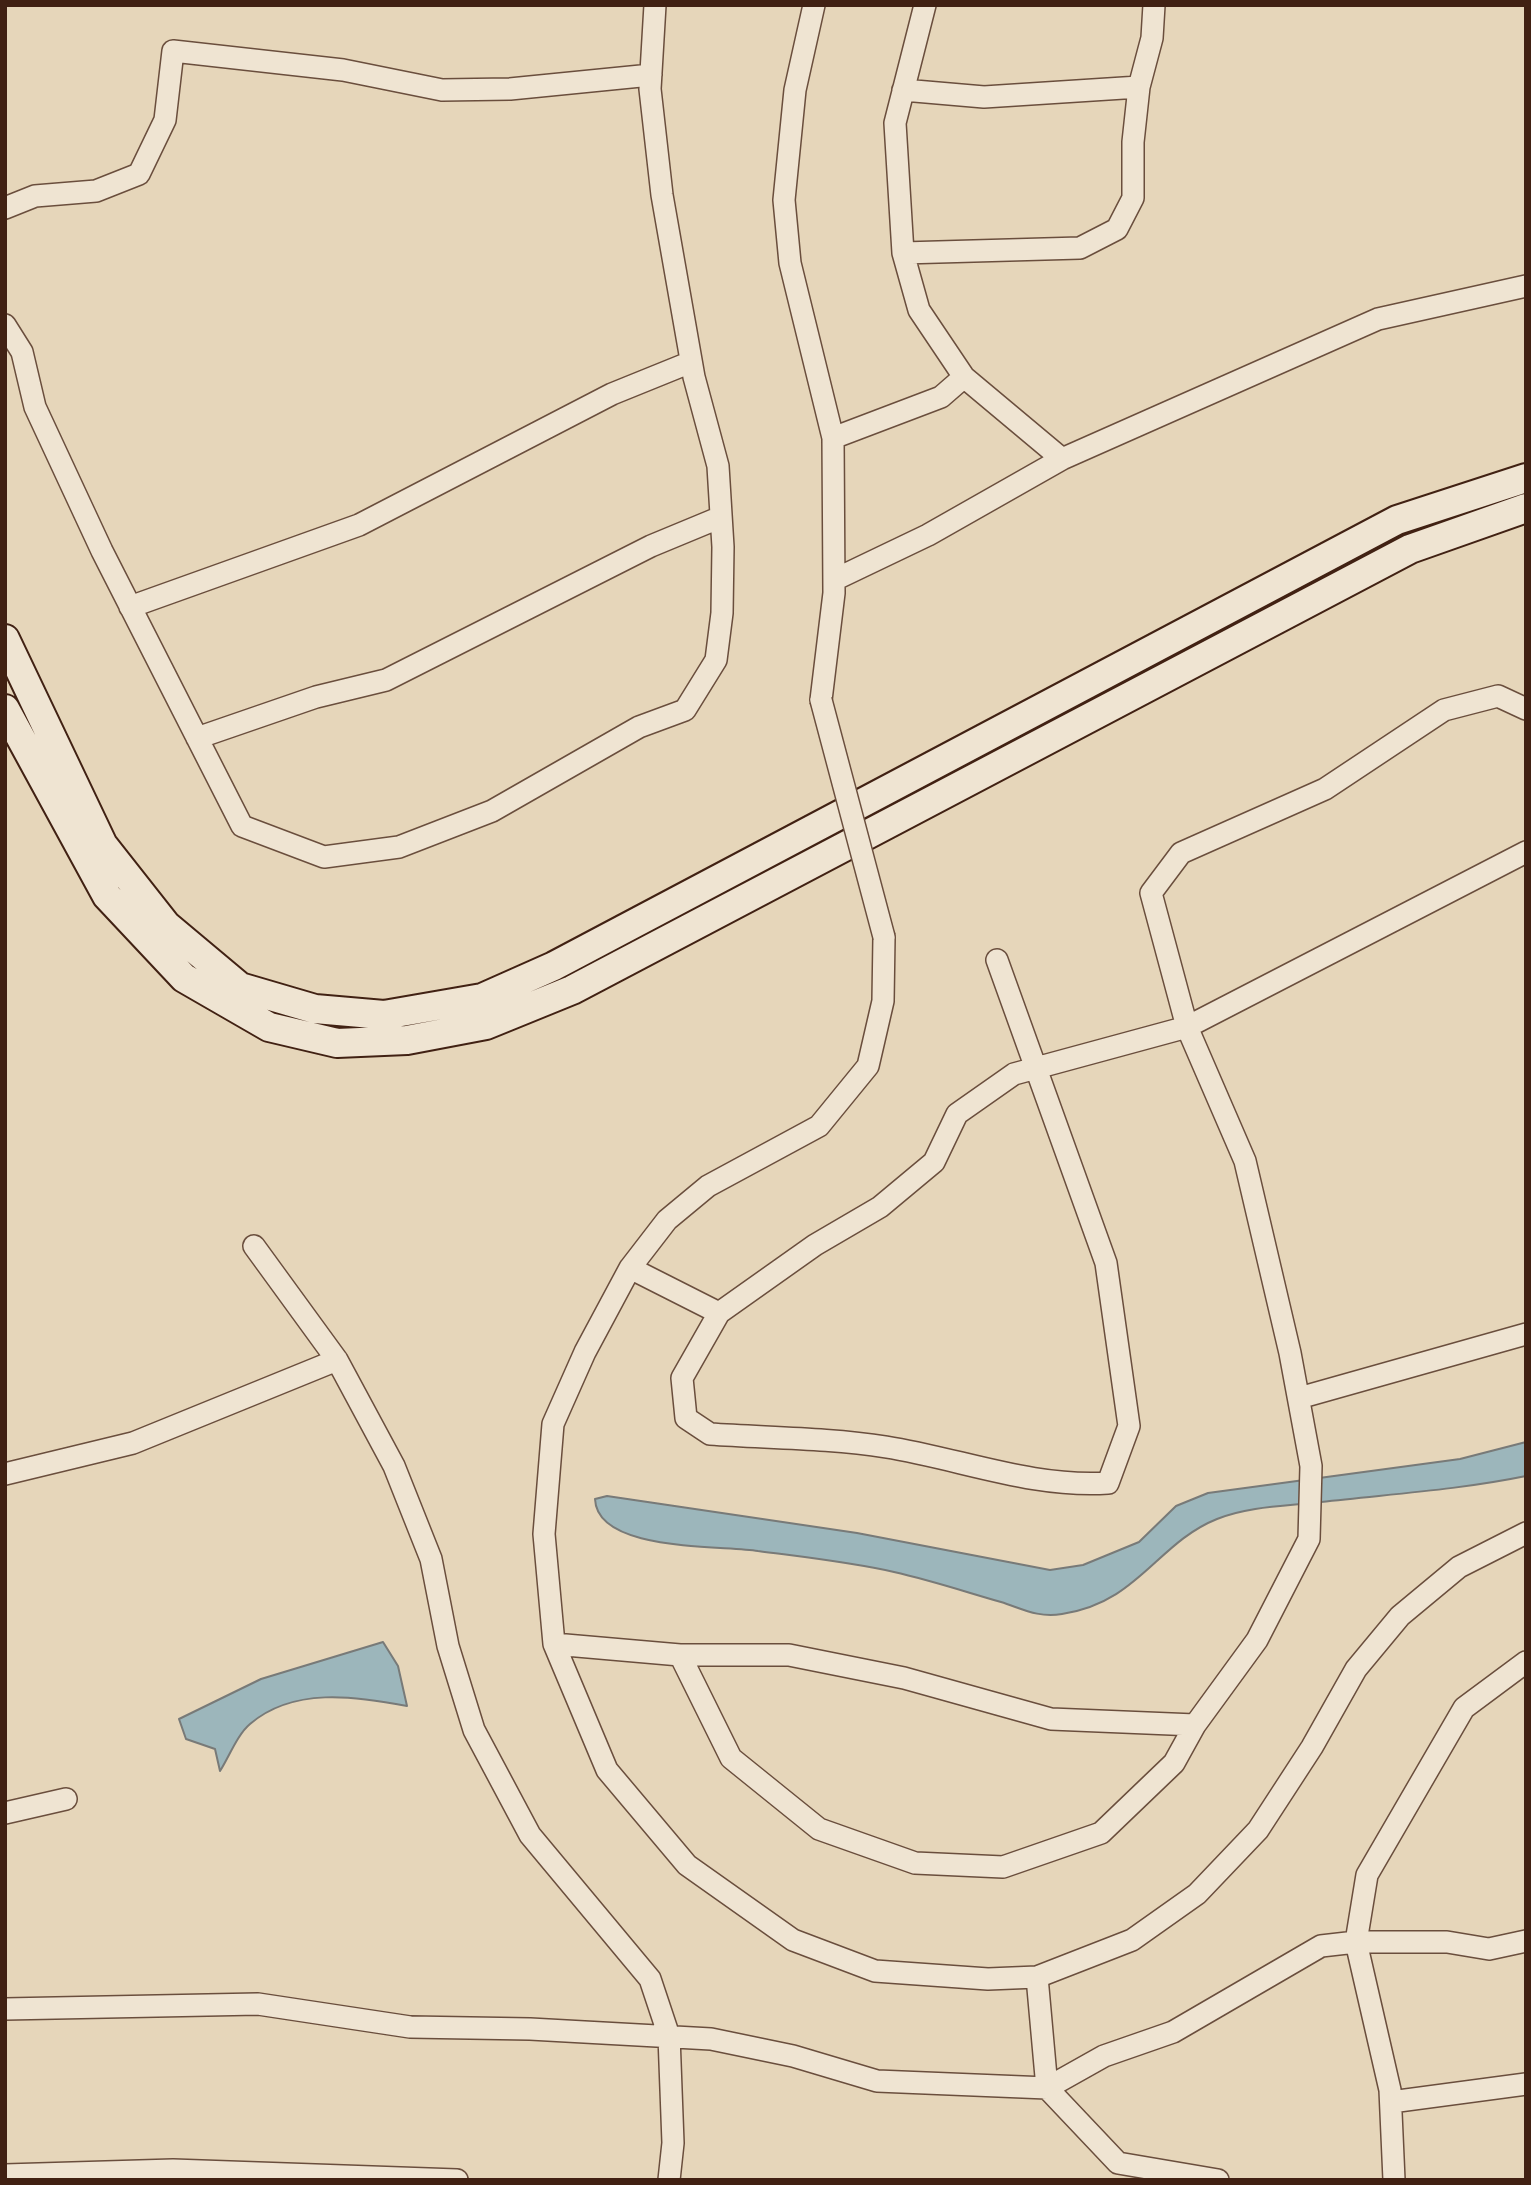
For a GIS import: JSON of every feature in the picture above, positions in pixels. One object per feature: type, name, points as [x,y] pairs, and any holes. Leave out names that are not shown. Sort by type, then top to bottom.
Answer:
[{"type":"street","points":[[5,325],[22,352],[35,407],[130,607],[242,826],[324,857],[399,847],[492,811],[639,727],[685,710],[716,660],[722,613],[718,466],[691,362],[662,195],[651,75],[655,5]]},
{"type":"street","points":[[814,5],[795,90],[784,200],[790,263],[833,438],[834,580],[821,700],[884,937],[883,1001],[868,1066],[819,1126],[708,1186],[667,1220],[630,1268],[584,1352],[553,1424],[544,1534],[554,1644],[607,1770],[687,1865],[793,1940],[875,1971],[988,1979],[1037,1977],[1132,1940],[1197,1894],[1258,1830],[1312,1747],[1356,1669],[1400,1616],[1460,1567],[1526,1533]]},
{"type":"street","points":[[925,5],[895,123],[903,253],[919,310],[964,377],[1062,459]]},
{"type":"street","points":[[903,253],[1080,248],[1117,229],[1133,198],[1133,142],[1139,87],[1152,38],[1154,5]]},
{"type":"street","points":[[5,208],[35,196],[96,191],[139,174],[165,120],[173,51],[343,70],[442,90],[510,89],[651,75]]},
{"type":"street","points":[[903,90],[984,97],[1139,87]]},
{"type":"street","points":[[834,580],[928,535],[1062,459],[1378,319],[1526,286]]},
{"type":"street","points":[[130,607],[359,525],[601,399],[691,362]]},
{"type":"street","points":[[833,438],[941,397],[964,377]]},
{"type":"street","points":[[5,639],[103,845],[166,925],[240,987],[315,1009],[384,1015],[482,998],[554,966],[1397,520],[1526,478]]},
{"type":"street","points":[[5,709],[107,896],[184,978],[269,1027],[337,1043],[407,1040],[486,1026],[572,990],[1410,549],[1526,508]]},
{"type":"street","points":[[197,738],[316,697],[386,680],[651,546],[721,517]]},
{"type":"street","points":[[680,1656],[731,1758],[819,1829],[915,1863],[1003,1867],[1101,1833],[1174,1763],[1195,1725],[1257,1640],[1309,1539],[1311,1466],[1299,1398],[1245,1161],[1187,1027],[1152,892],[1181,853],[1325,789],[1444,710],[1498,696],[1526,709]]},
{"type":"street","points":[[997,960],[1034,1069],[1106,1263],[1129,1426],[1108,1483],[1077,1485],[1006,1475],[887,1447],[710,1433],[686,1418],[682,1378],[719,1313],[815,1245],[880,1207],[934,1162],[957,1114],[1014,1074],[1034,1069],[1187,1027],[1526,852]]},
{"type":"street","points":[[254,1246],[337,1360],[394,1466],[431,1559],[448,1646],[474,1730],[530,1835],[650,1979],[670,2036],[673,2143],[669,2180]]},
{"type":"street","points":[[630,1268],[719,1313]]},
{"type":"street","points":[[1299,1398],[1526,1334]]},
{"type":"street","points":[[5,1474],[134,1443],[337,1360]]},
{"type":"street","points":[[554,1644],[680,1656],[789,1656],[904,1678],[1051,1719],[1195,1725]]},
{"type":"street","points":[[1394,2180],[1391,2102],[1356,1942],[1367,1875],[1464,1708],[1526,1662]]},
{"type":"street","points":[[5,1814],[66,1799]]},
{"type":"street","points":[[5,2010],[258,2004],[410,2027],[711,2039],[793,2056],[877,2081],[977,2088],[1047,2088],[1104,2056],[1173,2032],[1275,1975],[1321,1945],[1356,1942],[1447,1942],[1489,1949],[1526,1941]]},
{"type":"street","points":[[1037,1977],[1047,2088],[1118,2164],[1218,2180]]},
{"type":"street","points":[[1391,2102],[1526,2084]]},
{"type":"street","points":[[5,2175],[173,2170],[457,2180]]},
{"type":"water","points":[[1526,1442],[1526,1476],[1449,1488],[1255,1509],[1217,1519],[1178,1542],[1110,1598],[1088,1608],[1053,1615],[1031,1612],[934,1582],[877,1568],[758,1551],[663,1543],[637,1537],[616,1529],[601,1516],[595,1499],[607,1496],[857,1533],[1050,1570],[1083,1565],[1139,1542],[1176,1506],[1208,1493],[1460,1459]]},
{"type":"water","points":[[383,1642],[398,1666],[407,1706],[367,1699],[325,1697],[285,1704],[267,1712],[245,1729],[220,1771],[215,1749],[186,1739],[179,1719],[261,1679]]}]
